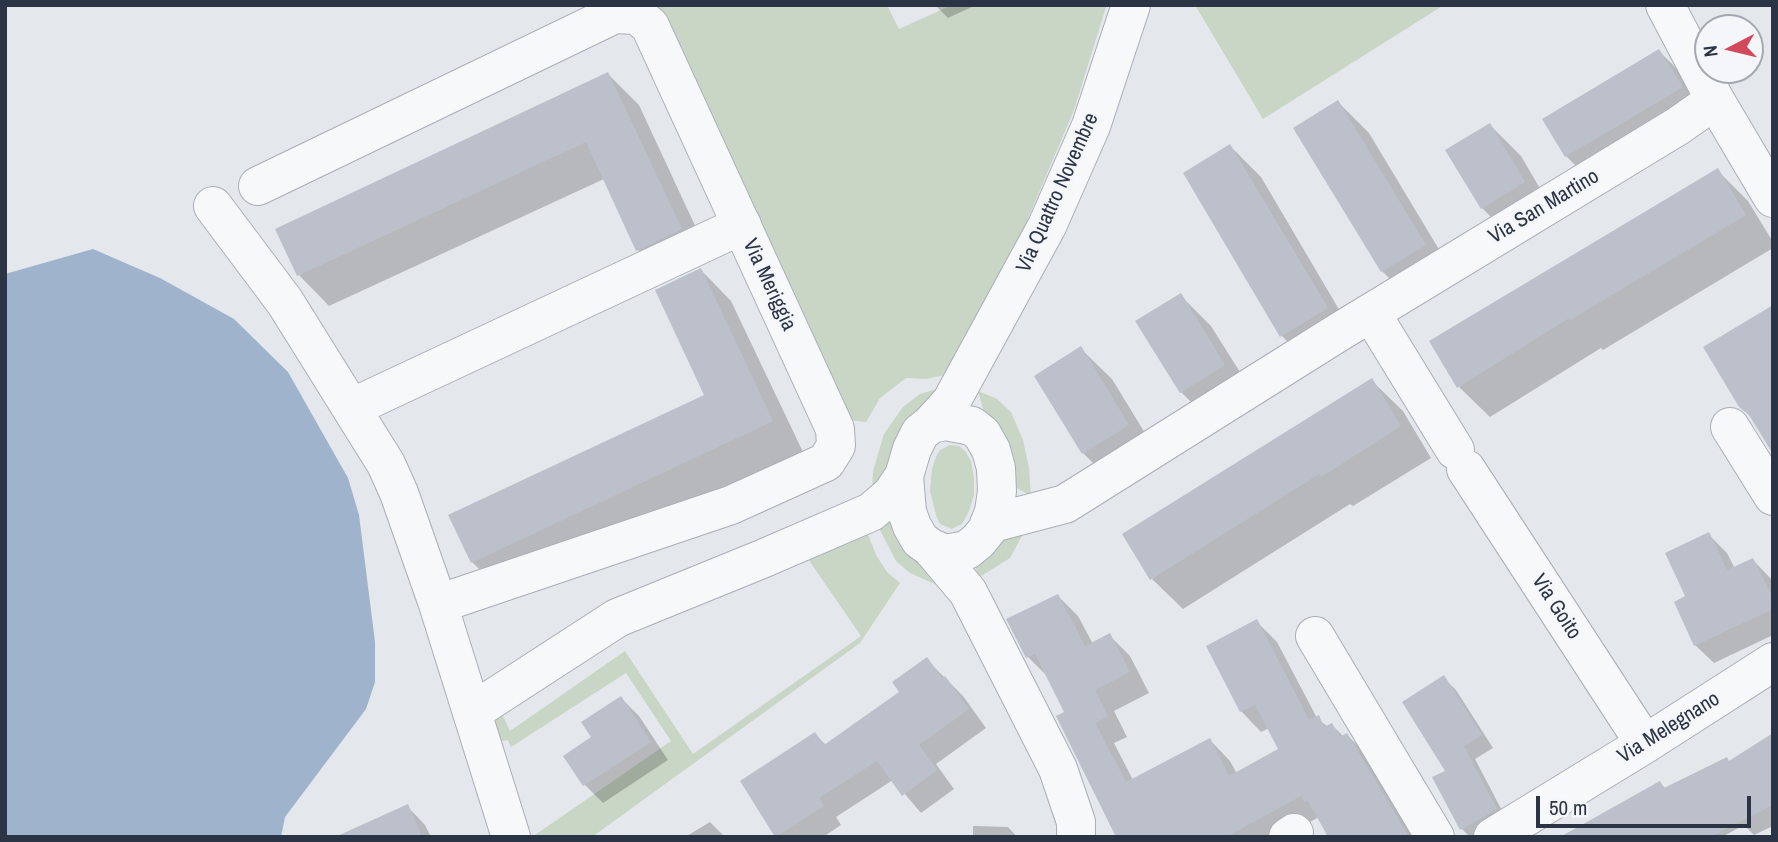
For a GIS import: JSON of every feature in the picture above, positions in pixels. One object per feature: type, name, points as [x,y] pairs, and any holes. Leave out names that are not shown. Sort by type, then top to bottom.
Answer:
[{"type":"street","name":"Via Quattro Novembre","points":[[931,424],[951,402],[969,373],[1047,226],[1091,126],[1131,5]]},
{"type":"street","points":[[1665,5],[1708,87],[1773,198]]},
{"type":"street","name":"Via Meriggia","points":[[258,186],[615,14],[637,15],[650,26],[835,429],[836,446],[825,462],[731,505],[438,604]]},
{"type":"street","name":"Via San Martino","points":[[959,528],[1065,504],[1678,126],[1708,87]]},
{"type":"street","points":[[213,206],[285,302],[386,464],[438,604],[511,837]]},
{"type":"street","points":[[351,408],[742,225]]},
{"type":"street","name":"Via Goito","points":[[1371,313],[1461,459],[1645,744]]},
{"type":"street","name":"Via Quattro Novembre","points":[[969,373],[972,426]]},
{"type":"street","points":[[472,712],[617,618],[871,512],[891,495],[904,476],[920,433],[931,424],[946,421],[972,426],[992,450],[996,468],[959,528],[968,592],[1058,769],[1076,822],[1076,837]]},
{"type":"street","points":[[1730,427],[1773,496]]},
{"type":"street","points":[[904,476],[907,512],[959,528]]},
{"type":"street","points":[[871,512],[959,528]]},
{"type":"street","points":[[1315,636],[1436,837]]},
{"type":"street","name":"Via Melegnano","points":[[1493,837],[1773,662]]},
{"type":"green space","points":[[651,5],[887,5],[899,29],[952,5],[1106,7],[1074,110],[1021,235],[949,374],[926,379],[906,378],[880,398],[866,422],[841,419]]},
{"type":"green space","points":[[1195,5],[1444,5],[1263,119]]},
{"type":"green space","points":[[944,387],[900,446],[872,491],[873,471],[884,434],[903,407],[920,394]]},
{"type":"green space","points":[[978,391],[997,399],[1011,412],[1023,440],[1031,496],[1017,488],[984,412]]},
{"type":"green space","points":[[950,445],[959,446],[965,451],[971,461],[974,478],[974,495],[969,511],[962,524],[952,529],[940,524],[930,491],[936,457],[940,450]]},
{"type":"green space","points":[[888,520],[895,523],[937,585],[910,573],[896,561],[879,528]]},
{"type":"green space","points":[[864,524],[876,555],[887,572],[900,583],[860,643],[592,837],[532,837],[671,741],[626,673],[511,747],[508,740],[487,743],[485,726],[501,712],[510,731],[625,651],[693,754],[861,636],[806,556]]},
{"type":"green space","points":[[1028,525],[1010,558],[975,580],[976,565],[992,546]]},
{"type":"water","points":[[93,249],[160,278],[234,319],[288,372],[348,478],[359,515],[375,642],[375,682],[366,709],[285,817],[281,837],[5,837],[5,274]]},
{"type":"building","points":[[1659,49],[1683,87],[1565,157],[1542,119]]},
{"type":"building","points":[[608,72],[682,229],[636,251],[586,142],[297,276],[275,229]]},
{"type":"building","points":[[1338,100],[1426,245],[1381,272],[1293,128]]},
{"type":"building","points":[[1490,123],[1525,182],[1481,209],[1445,150]]},
{"type":"building","points":[[1230,144],[1328,308],[1280,337],[1183,173]]},
{"type":"building","points":[[1718,168],[1746,215],[1570,320],[1569,318],[1457,388],[1429,341]]},
{"type":"building","points":[[701,268],[773,421],[471,563],[448,515],[704,395],[655,290]]},
{"type":"building","points":[[1181,293],[1225,365],[1180,393],[1135,321]]},
{"type":"building","points":[[1773,305],[1773,454],[1749,415],[1739,407],[1703,347]]},
{"type":"building","points":[[1081,346],[1129,425],[1082,454],[1034,376]]},
{"type":"building","points":[[1372,378],[1401,426],[1150,580],[1122,534]]},
{"type":"building","points":[[1709,532],[1727,570],[1753,558],[1773,598],[1773,609],[1694,646],[1674,602],[1685,596],[1665,553]]},
{"type":"building","points":[[1058,594],[1085,646],[1110,633],[1130,672],[1095,690],[1108,716],[1095,723],[1126,782],[1210,738],[1229,776],[1278,749],[1255,705],[1240,712],[1206,646],[1257,619],[1309,720],[1319,715],[1324,727],[1332,723],[1340,737],[1347,733],[1409,837],[1328,837],[1308,801],[1305,802],[1301,796],[1226,837],[1116,837],[1056,716],[1064,712],[1035,654],[1026,658],[1006,619]]},
{"type":"building","points":[[927,657],[969,709],[919,745],[937,770],[902,796],[877,761],[819,798],[824,806],[775,837],[740,781],[815,732],[824,745],[899,692],[892,682]]},
{"type":"building","points":[[1444,675],[1482,735],[1464,746],[1497,809],[1460,830],[1432,777],[1445,771],[1402,702]]},
{"type":"building","points":[[621,696],[651,742],[583,786],[563,756],[591,737],[581,722]]},
{"type":"building","points":[[1773,733],[1773,805],[1710,837],[1560,837],[1660,781],[1664,788],[1727,757],[1729,761]]},
{"type":"building","points":[[408,804],[422,837],[335,837]]}]
